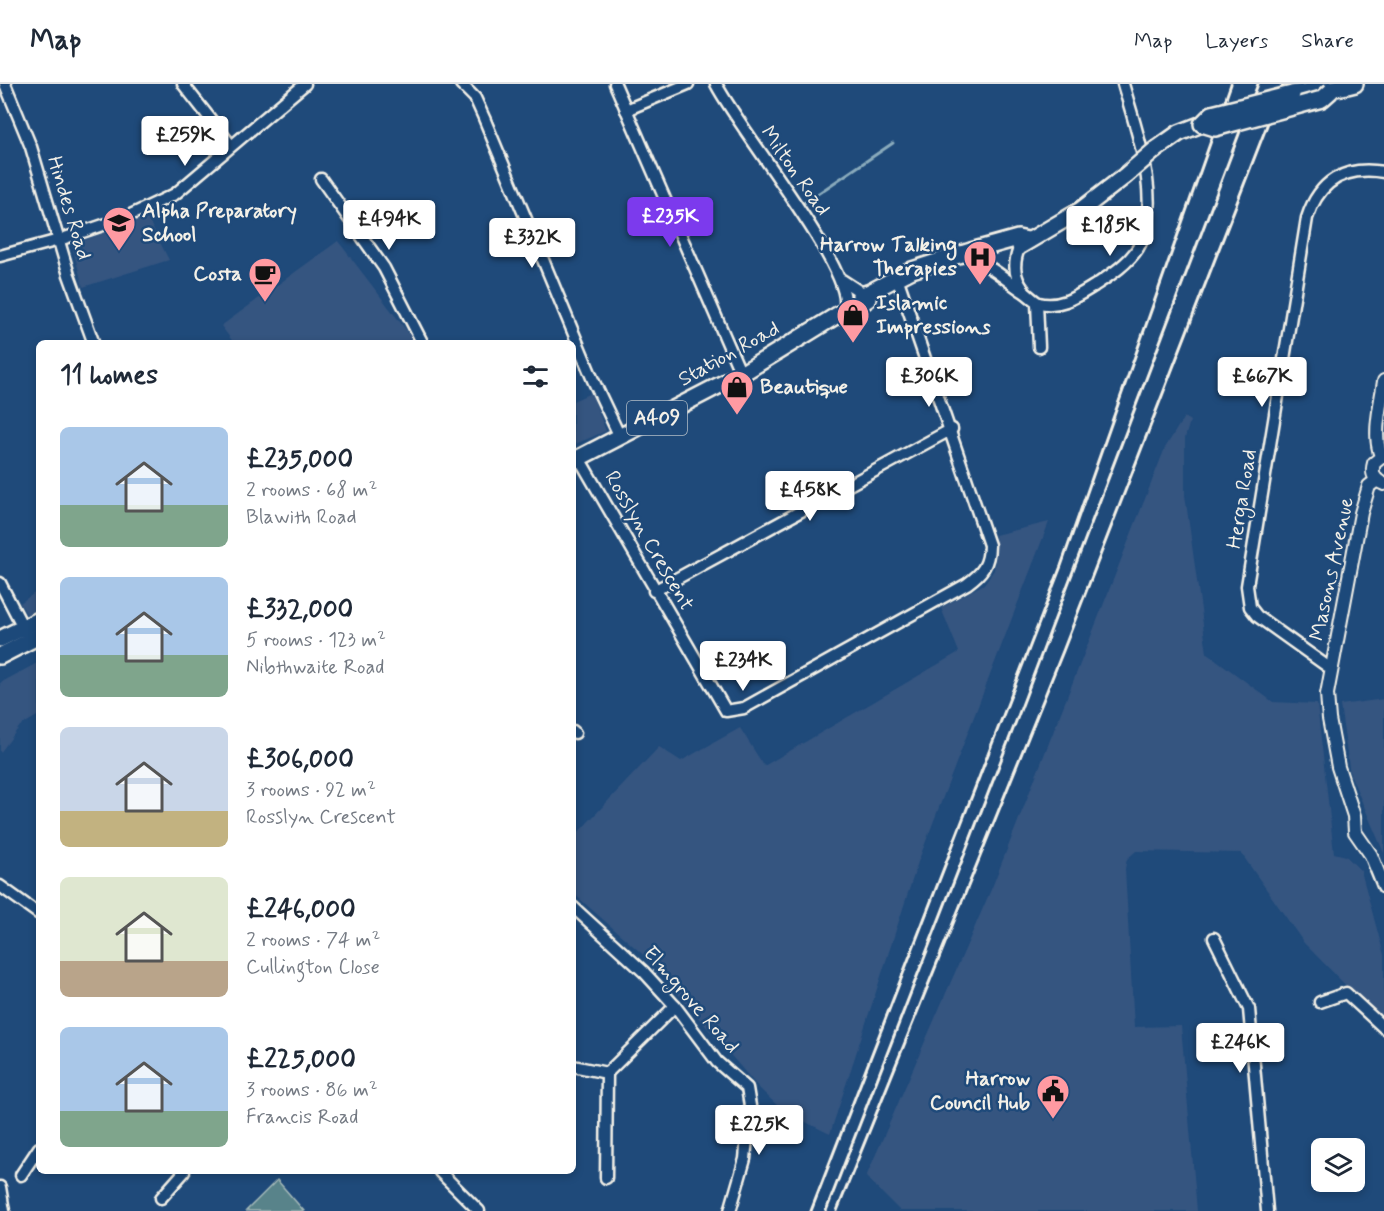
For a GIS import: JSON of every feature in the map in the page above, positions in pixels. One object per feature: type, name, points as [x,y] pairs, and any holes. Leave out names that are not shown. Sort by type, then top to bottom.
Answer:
[{"type":"main road","name":"A409","points":[[1024,243],[1081,210],[1125,177],[1155,150],[1179,133],[1202,124],[1212,114],[1320,88],[1355,84]]},
{"type":"main road","name":"A409","points":[[1202,124],[1215,128],[1322,99],[1333,87]]},
{"type":"main road","name":"Station Road","points":[[576,459],[741,374],[842,310],[846,314],[868,299],[865,293],[897,277],[1010,240],[1024,243]]},
{"type":"main road","name":"Station Road","points":[[952,259],[971,259],[1024,243]]},
{"type":"main road","points":[[0,639],[31,635]]},
{"type":"main road","points":[[0,656],[31,635]]},
{"type":"street","name":"Hindes Road","points":[[4,84],[31,147],[93,340]]},
{"type":"street","points":[[183,84],[230,144]]},
{"type":"street","points":[[0,256],[59,240],[124,218],[175,194],[230,144],[305,84]]},
{"type":"street","points":[[615,84],[741,374]]},
{"type":"street","points":[[627,110],[688,84]]},
{"type":"street","name":"Milton Road","points":[[716,84],[727,106],[809,225],[842,280],[865,293]]},
{"type":"street","points":[[971,259],[983,263],[1037,303],[1059,304],[1099,283],[1127,261],[1138,248],[1147,227],[1149,206],[1146,177],[1123,84]]},
{"type":"street","points":[[1292,94],[1307,84]]},
{"type":"street","points":[[465,85],[484,118],[593,380],[620,437]]},
{"type":"street","name":"Herga Road","points":[[1331,669],[1257,616],[1250,607],[1247,586],[1307,218],[1320,190],[1348,172],[1384,172]]},
{"type":"street","points":[[321,178],[384,268],[421,340]]},
{"type":"street","points":[[1024,243],[1016,257],[1016,274],[1026,293]]},
{"type":"street","name":"Rosslyn Crescent","points":[[576,459],[726,711],[744,708],[967,584],[983,572],[989,556],[989,545],[952,429],[897,277]]},
{"type":"street","name":"Milton Road","points":[[842,280],[842,310]]},
{"type":"street","points":[[1037,303],[1039,347]]},
{"type":"street","points":[[1382,456],[1378,449],[1384,381]]},
{"type":"street","points":[[654,591],[952,429]]},
{"type":"street","name":"Masons Avenue","points":[[1382,456],[1373,467],[1380,482],[1369,486],[1361,513],[1327,694],[1338,767],[1354,816],[1354,832],[1371,855],[1384,887]]},
{"type":"street","points":[[0,583],[31,635]]},
{"type":"street","points":[[0,886],[36,912]]},
{"type":"street","name":"Elmgrove Road","points":[[576,911],[644,972],[675,1005],[717,1062],[747,1088],[751,1096],[745,1159],[730,1211]]},
{"type":"street","points":[[1214,938],[1248,1009],[1267,1211]]},
{"type":"street","points":[[1320,1002],[1346,993],[1384,1029]]},
{"type":"street","points":[[606,1178],[608,1072],[675,1005]]},
{"type":"street","points":[[576,1067],[608,1072]]},
{"type":"street","points":[[21,1174],[36,1152]]},
{"type":"street","points":[[160,1198],[182,1174]]},
{"type":"street","points":[[442,1174],[480,1211]]},
{"type":"street","points":[[0,1186],[4,1211]]},
{"type":"shaded area","name":"Alpha Preparatory School","points":[[147,217],[169,260],[83,287],[72,245]]},
{"type":"shaded area","points":[[338,241],[413,340],[232,340],[221,326]]},
{"type":"shaded area","points":[[591,393],[606,431],[576,444],[576,400]]},
{"type":"shaded area","points":[[1184,417],[1190,421],[1185,438],[1185,495],[1207,653],[1273,702],[1317,704],[1334,853],[1346,856],[1361,871],[1384,955],[1384,1024],[1304,943],[1241,853],[1136,851],[1127,859],[1125,869],[1134,1027],[1181,1026],[1197,1211],[900,1211],[866,1177],[993,885],[1165,448]]},
{"type":"shaded area","points":[[1049,522],[918,862],[830,1134],[783,1111],[758,1087],[648,959],[576,896],[576,835],[659,747],[681,761],[740,728],[764,766],[959,652],[941,608],[984,584],[994,570],[997,549],[995,535]]},
{"type":"shaded area","points":[[36,592],[36,610],[27,615],[20,603]]},
{"type":"shaded area","points":[[36,664],[36,717],[20,726],[0,753],[0,683]]},
{"type":"shaded area","points":[[1384,699],[1384,853],[1350,774],[1340,705]]},
{"type":"green space","points":[[277,1180],[304,1211],[246,1211]]},
{"type":"waterway","points":[[804,203],[893,143]]},
{"type":"railway","points":[[811,1211],[1061,566],[1231,84]]},
{"type":"railway","points":[[826,1211],[1015,724],[1258,84]]},
{"type":"railway","points":[[837,1211],[1063,651],[1283,84]]},
{"type":"place","name":"Alpha Preparatory School","points":[[119,252]]},
{"type":"place","name":"Harrow Talking Therapies","points":[[980,286]]},
{"type":"place","name":"Costa","points":[[265,303]]},
{"type":"place","name":"Islamic Impressions","points":[[853,344]]},
{"type":"place","name":"Beautique","points":[[737,416]]},
{"type":"place","name":"Harrow Council Hub","points":[[1053,1120]]}]
